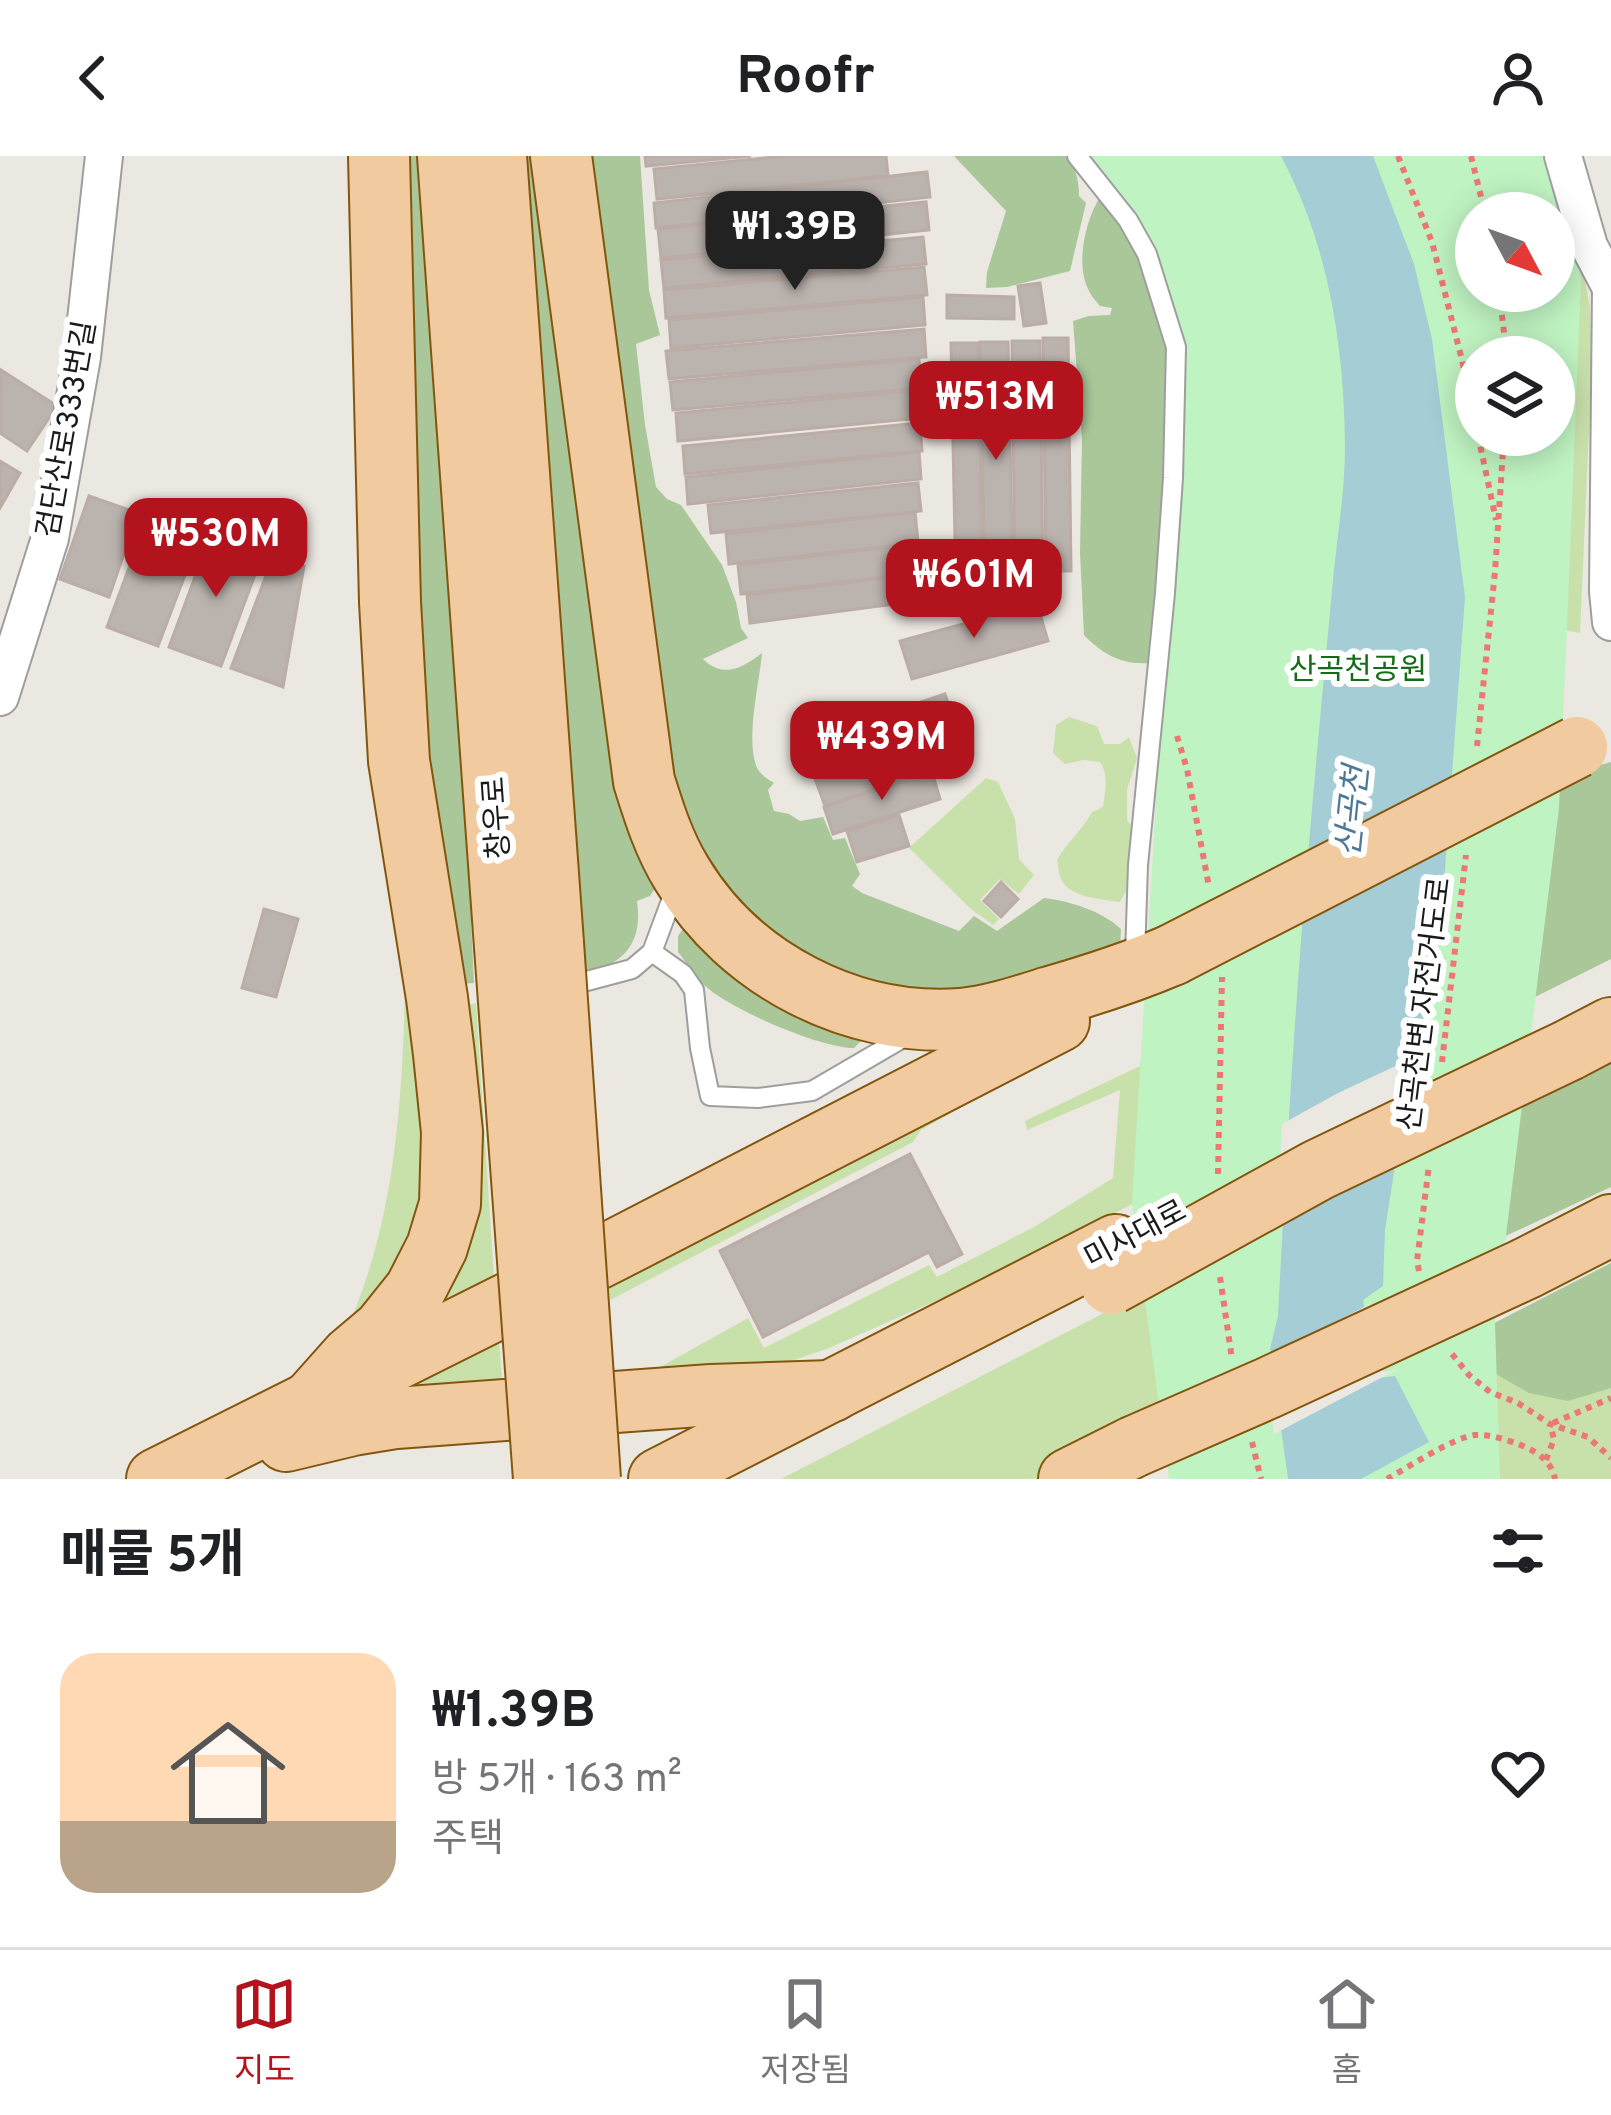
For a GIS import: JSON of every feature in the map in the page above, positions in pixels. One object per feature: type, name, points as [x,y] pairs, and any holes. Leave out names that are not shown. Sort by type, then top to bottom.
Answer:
[{"type":"main road","points":[[310,1403],[383,1330],[415,1290],[437,1247],[450,1204],[447,997],[399,761],[389,602],[379,156]]},
{"type":"main road","name":"창우로","points":[[448,156],[549,957]]},
{"type":"main road","name":"창우로","points":[[496,156],[549,957],[544,1479]]},
{"type":"main road","points":[[561,156],[644,781],[659,829],[682,875],[722,928],[778,972],[821,996],[874,1013],[930,1021],[967,1018],[1164,968]]},
{"type":"main road","points":[[166,1474],[1164,968],[1594,739]]},
{"type":"main road","points":[[549,957],[590,1479]]},
{"type":"main road","name":"미사대로","points":[[659,1479],[832,1390],[1318,1170],[1591,1020]]},
{"type":"main road","points":[[1069,1479],[1136,1465],[1250,1394],[1611,1225]]},
{"type":"main road","name":"미사대로","points":[[741,1479],[1113,1264]]},
{"type":"main road","points":[[166,1474],[304,1436],[396,1418],[832,1390]]},
{"type":"street","name":"검단산로333번길","points":[[0,697],[50,538],[82,357],[104,156]]},
{"type":"street","points":[[1563,156],[1589,246],[1611,288],[1611,622]]},
{"type":"lane","points":[[1077,156],[1128,220],[1147,254],[1176,347],[1173,478],[1138,865],[1138,939],[1164,968]]},
{"type":"lane","points":[[549,957],[632,969],[652,952],[682,875]]},
{"type":"lane","points":[[652,952],[683,974],[694,990],[710,1096],[758,1098],[812,1091],[930,1021]]},
{"type":"path","points":[[1398,156],[1432,242],[1456,336]]},
{"type":"path","points":[[1471,156],[1480,192]]},
{"type":"path","points":[[1482,456],[1498,530]]},
{"type":"path","points":[[1477,752],[1503,456]]},
{"type":"path","points":[[1154,709],[1172,718],[1187,769],[1210,891]]},
{"type":"path","name":"산곡천변 자전거도로","points":[[1441,1072],[1468,841]]},
{"type":"path","points":[[1164,968],[1218,1174]]},
{"type":"path","name":"산곡천변 자전거도로","points":[[1420,1277],[1417,1261],[1429,1166]]},
{"type":"path","points":[[1217,1258],[1250,1394],[1261,1479]]},
{"type":"path","points":[[1443,1341],[1469,1375],[1490,1392],[1518,1402],[1550,1424],[1588,1437],[1611,1458]]},
{"type":"path","points":[[1550,1424],[1611,1398]]},
{"type":"path","points":[[1546,1460],[1554,1439],[1550,1424]]},
{"type":"path","points":[[1387,1479],[1465,1437],[1480,1434],[1535,1451],[1546,1460],[1555,1479]]},
{"type":"green space","points":[[393,156],[426,156],[476,914],[471,920],[474,983],[458,984],[419,762]]},
{"type":"green space","points":[[516,156],[548,156],[667,870],[650,896],[637,901],[637,928],[628,949],[611,964],[586,973],[567,803]]},
{"type":"green space","points":[[581,156],[640,156],[649,290],[660,335],[636,344],[656,487],[681,505],[722,565],[748,638],[703,659],[725,670],[762,653],[753,750],[758,769],[774,783],[768,790],[774,811],[800,821],[823,817],[833,840],[845,838],[860,874],[852,886],[862,893],[959,931],[974,916],[997,931],[1044,898],[1064,902],[1095,912],[1121,929],[1120,948],[949,1008],[755,942],[664,783]]},
{"type":"green space","points":[[954,156],[1067,156],[1079,196],[1086,203],[1070,271],[986,288],[1006,211]]},
{"type":"green space","name":"산곡천공원","points":[[1070,156],[1553,156],[1561,192],[1455,192],[1455,312],[1575,312],[1575,253],[1581,279],[1575,423],[1575,336],[1455,336],[1455,456],[1574,456],[1559,808],[1495,1324],[1500,1479],[1169,1479],[1132,1204],[1160,733],[1142,728],[1169,464],[1170,350],[1145,265],[1126,229]]},
{"type":"green space","points":[[1100,197],[1144,265],[1168,350],[1164,513],[1149,663],[1113,657],[1084,635],[1082,439],[1073,321],[1110,315],[1112,308],[1100,306],[1093,297],[1083,269],[1086,230]]},
{"type":"green space","points":[[1575,244],[1590,308],[1592,362],[1580,633],[1504,619],[1548,456],[1575,456],[1575,336],[1554,336],[1554,312],[1575,312]]},
{"type":"green space","points":[[1069,717],[1097,726],[1104,744],[1120,744],[1129,737],[1137,758],[1127,790],[1127,820],[1135,831],[1129,886],[1120,902],[1080,894],[1060,876],[1057,860],[1092,812],[1103,807],[1105,790],[1100,762],[1065,764],[1053,753],[1056,725]]},
{"type":"green space","points":[[1611,762],[1611,959],[1467,1031],[1491,814],[1571,773]]},
{"type":"green space","points":[[986,778],[998,782],[1015,819],[1019,859],[1034,875],[1019,894],[1000,879],[980,900],[999,919],[993,925],[909,848]]},
{"type":"green space","points":[[691,917],[866,1036],[854,1048],[819,1041],[752,1015],[714,993],[678,952],[678,936]]},
{"type":"green space","points":[[406,949],[431,1220],[340,1344],[360,1297],[386,1200],[400,1101]]},
{"type":"green space","points":[[1151,990],[1211,1163],[1049,1251],[829,1348],[777,1366],[628,1385],[748,1318],[764,1348],[929,1265],[937,1277],[1034,1227],[1113,1178],[1120,1090],[1027,1130],[1025,1121],[1140,1066]]},
{"type":"green space","points":[[476,1003],[495,1293],[412,1322],[463,1006]]},
{"type":"green space","points":[[1061,1051],[921,1130],[913,1142],[610,1300],[608,1268]]},
{"type":"green space","points":[[1611,1053],[1611,1187],[1497,1240],[1448,1137]]},
{"type":"green space","points":[[1209,1259],[1230,1378],[1038,1479],[781,1479]]},
{"type":"green space","points":[[1611,1263],[1611,1388],[1568,1401],[1529,1393],[1487,1369],[1463,1339]]},
{"type":"green space","points":[[1611,1264],[1611,1479],[1481,1479],[1495,1324]]},
{"type":"green space","points":[[498,1324],[503,1395],[371,1389]]},
{"type":"water","name":"산곡천","points":[[1281,156],[1373,156],[1414,264],[1432,339],[1465,597],[1444,884],[1385,1230],[1383,1286],[1363,1300],[1379,1378],[1395,1376],[1429,1442],[1361,1479],[1288,1479],[1270,1349],[1278,1316],[1299,962],[1345,446],[1331,297],[1311,225]]},
{"type":"pier","points":[[1421,1054],[1403,1153],[1277,1217],[1282,1124]]},
{"type":"pier","points":[[1370,1304],[1383,1372],[1396,1370],[1274,1434],[1265,1358]]},
{"type":"building","points":[[645,156],[751,156],[646,166]]},
{"type":"building","points":[[785,156],[886,156],[888,176],[657,199],[654,169]]},
{"type":"building","points":[[927,172],[930,197],[656,228],[654,203]]},
{"type":"building","points":[[926,202],[929,230],[661,258],[658,229]]},
{"type":"building","points":[[923,237],[926,264],[664,288],[661,260]]},
{"type":"building","points":[[924,267],[927,295],[666,318],[664,290]]},
{"type":"building","points":[[1040,283],[1046,323],[1024,326],[1018,286]]},
{"type":"building","points":[[947,295],[1014,297],[1014,319],[947,318]]},
{"type":"building","points":[[923,297],[925,325],[671,348],[669,320]]},
{"type":"building","points":[[924,329],[926,357],[669,379],[666,351]]},
{"type":"building","points":[[1043,338],[1068,338],[1071,571],[1046,571]]},
{"type":"building","points":[[1012,341],[1040,341],[1043,576],[1015,577]]},
{"type":"building","points":[[980,342],[1008,342],[1013,583],[985,584]]},
{"type":"building","points":[[951,343],[978,343],[983,588],[956,589]]},
{"type":"building","points":[[919,359],[921,388],[673,410],[670,382]]},
{"type":"building","points":[[1,370],[57,406],[27,451],[0,433]]},
{"type":"building","points":[[920,390],[922,418],[678,441],[676,413]]},
{"type":"building","points":[[920,423],[922,451],[685,474],[683,446]]},
{"type":"building","points":[[919,452],[921,479],[688,504],[686,477]]},
{"type":"building","points":[[0,461],[20,473],[0,508]]},
{"type":"building","points":[[918,483],[921,511],[711,533],[708,505]]},
{"type":"building","points":[[89,496],[138,513],[109,597],[60,579]]},
{"type":"building","points":[[915,512],[918,543],[729,564],[726,534]]},
{"type":"building","points":[[149,514],[201,533],[158,646],[107,627]]},
{"type":"building","points":[[211,534],[263,553],[221,666],[169,647]]},
{"type":"building","points":[[916,544],[919,573],[741,594],[738,565]]},
{"type":"building","points":[[274,555],[304,566],[283,687],[231,668]]},
{"type":"building","points":[[914,574],[918,601],[750,623],[747,595]]},
{"type":"building","points":[[1037,604],[1048,641],[912,679],[900,641]]},
{"type":"building","points":[[945,694],[956,727],[850,762],[838,730]]},
{"type":"building","points":[[956,728],[967,758],[825,806],[814,776]]},
{"type":"building","points":[[932,772],[940,799],[833,834],[824,807]]},
{"type":"building","points":[[899,815],[909,846],[857,862],[847,831]]},
{"type":"building","points":[[1001,882],[1018,899],[1001,917],[984,901]]},
{"type":"building","points":[[264,909],[298,919],[276,997],[242,988]]},
{"type":"building","points":[[910,1154],[962,1254],[937,1267],[929,1252],[763,1337],[720,1251]]}]
